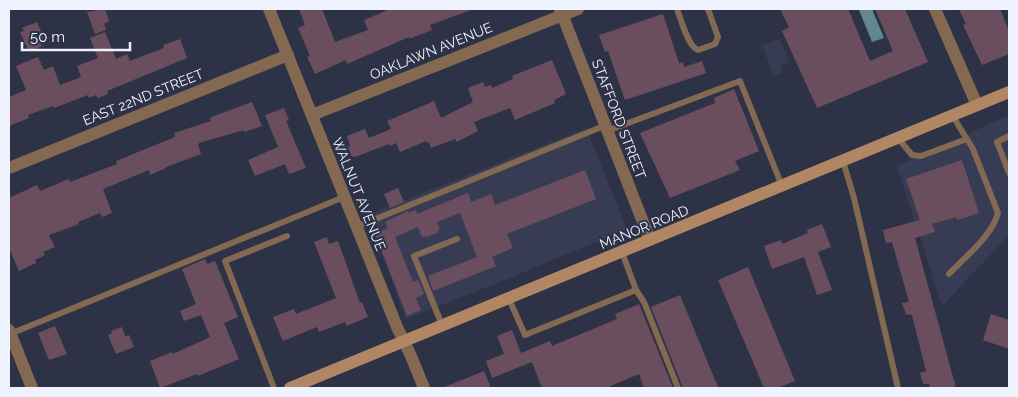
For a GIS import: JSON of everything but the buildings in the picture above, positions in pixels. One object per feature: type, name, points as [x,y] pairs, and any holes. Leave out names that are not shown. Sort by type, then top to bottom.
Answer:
[{"type":"main road","name":"MANOR ROAD","points":[[290,388],[443,327],[1009,92]]},
{"type":"street","name":"WALNUT AVENUE","points":[[269,9],[356,227],[424,388]]},
{"type":"street","points":[[561,12],[578,9]]},
{"type":"street","points":[[935,9],[977,105]]},
{"type":"street","name":"OAKLAWN AVENUE","points":[[312,115],[561,12]]},
{"type":"street","name":"STAFFORD STREET","points":[[561,12],[650,240]]},
{"type":"street","name":"EAST 22ND STREET","points":[[9,168],[288,55]]},
{"type":"street","points":[[10,332],[32,388]]},
{"type":"lane","points":[[677,9],[693,49],[698,50],[714,44],[718,37],[708,9]]},
{"type":"lane","points":[[356,227],[606,129],[740,81],[782,186]]},
{"type":"lane","points":[[949,274],[988,233],[996,222],[998,213],[973,149],[952,115]]},
{"type":"lane","points":[[1009,136],[997,142],[1009,172]]},
{"type":"lane","points":[[898,138],[912,155],[922,156],[967,139]]},
{"type":"lane","points":[[843,161],[854,198],[898,388]]},
{"type":"lane","points":[[10,332],[344,197]]},
{"type":"lane","points":[[274,388],[225,261],[287,236]]},
{"type":"lane","points":[[443,327],[414,256],[457,239]]},
{"type":"lane","points":[[622,252],[636,290],[644,302],[678,388]]},
{"type":"lane","points":[[509,299],[524,335],[636,290]]},
{"type":"shaded area","points":[[872,9],[884,38],[872,42],[859,10]]},
{"type":"shaded area","points":[[780,39],[789,62],[780,65],[782,73],[774,77],[762,45]]},
{"type":"shaded area","points":[[1009,115],[1009,235],[942,306],[897,166]]},
{"type":"shaded area","points":[[586,128],[627,229],[406,319],[368,215]]}]
